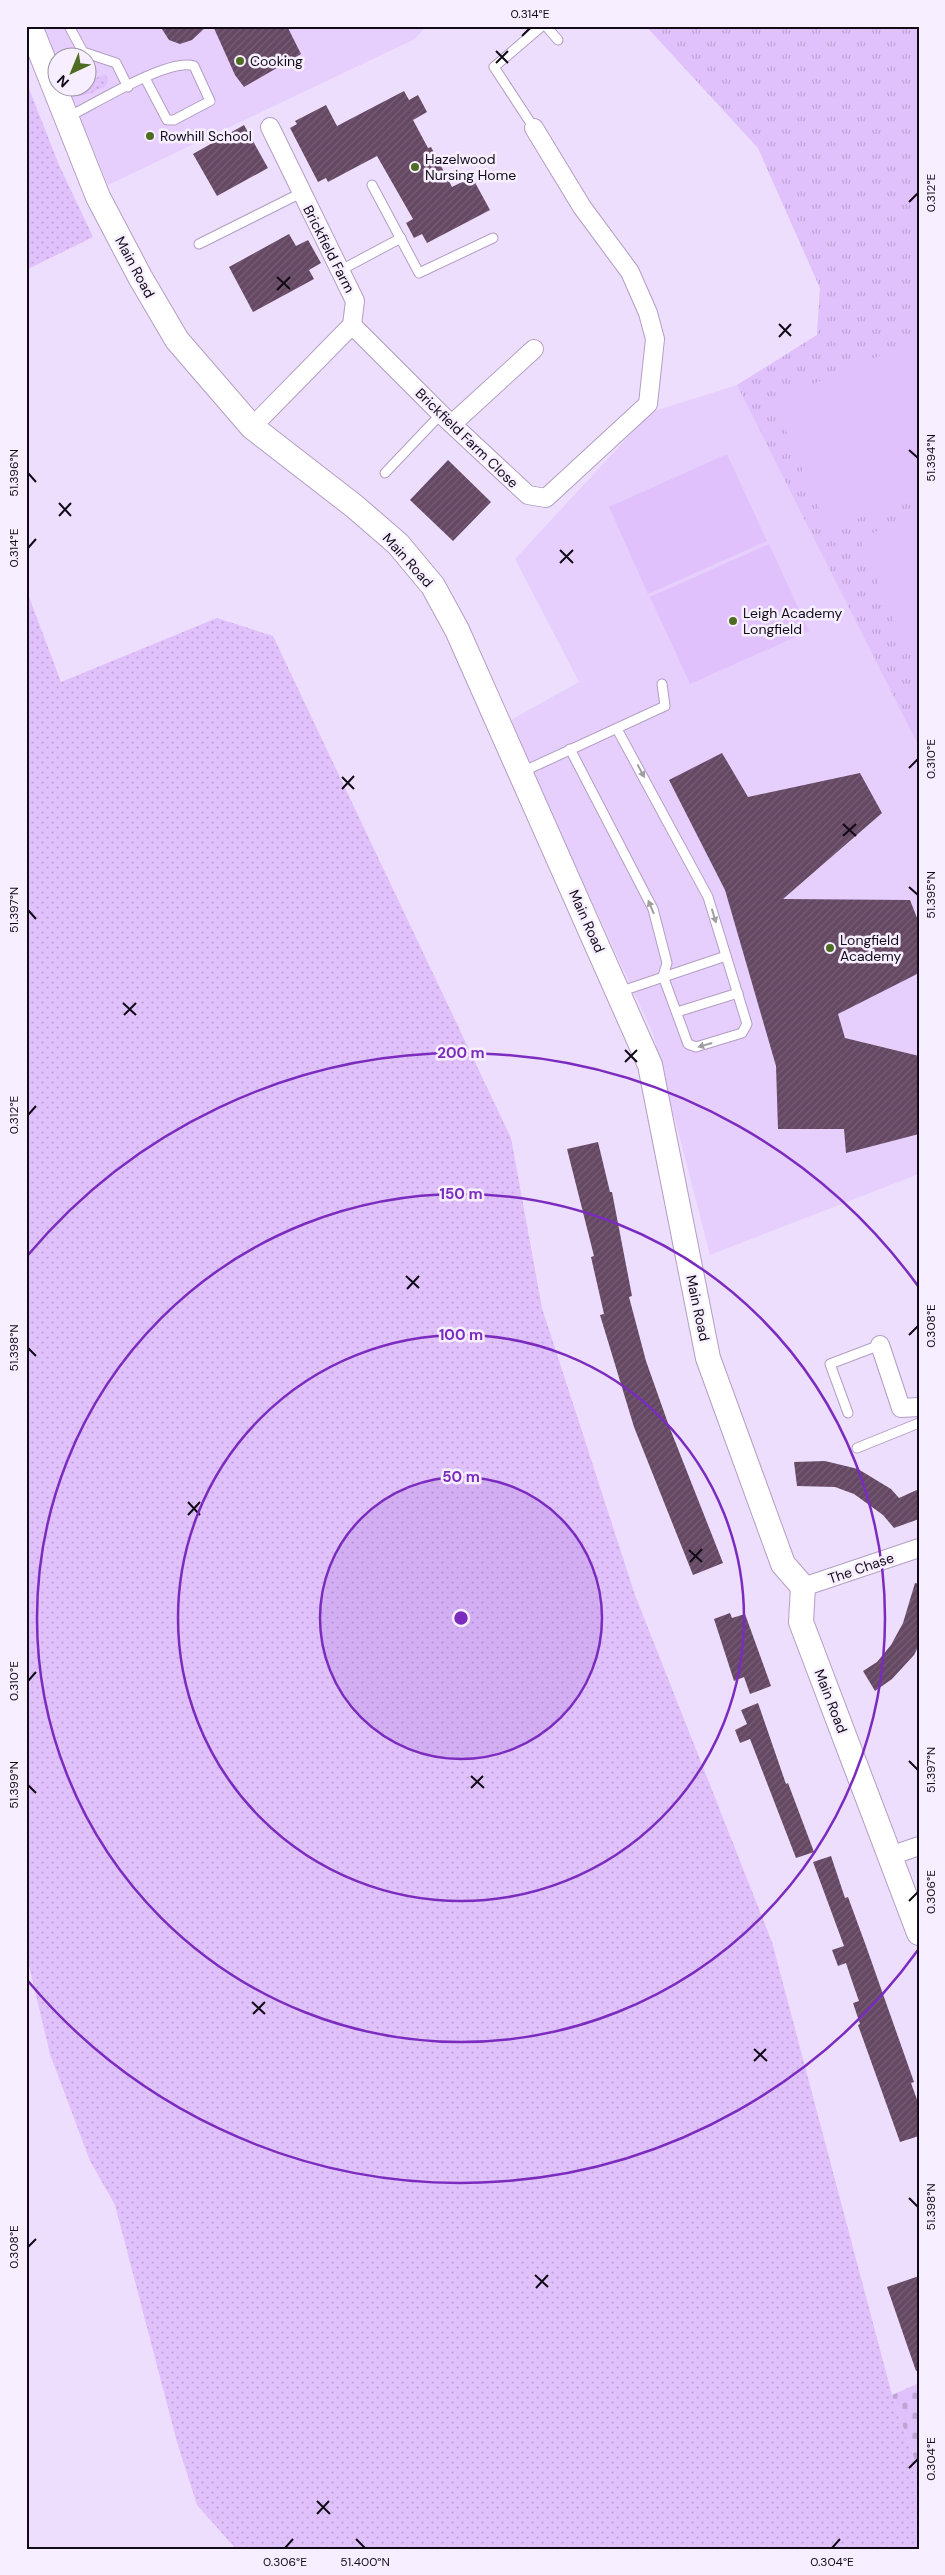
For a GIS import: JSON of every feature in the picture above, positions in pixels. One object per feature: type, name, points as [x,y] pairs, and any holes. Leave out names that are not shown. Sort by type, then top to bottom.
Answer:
[{"type":"main road","name":"Main Road","points":[[30,26],[98,197],[140,277],[177,340],[252,427],[354,506],[398,544],[433,586],[458,630],[519,773],[650,1066],[708,1358],[783,1564],[803,1587],[801,1622],[919,1933]]},
{"type":"street","name":"Brickfield Farm","points":[[270,127],[355,300],[352,325]]},
{"type":"street","name":"Brickfield Farm Close","points":[[352,325],[447,419],[528,495],[546,498],[648,404],[655,339],[648,313],[630,272],[582,207],[534,128]]},
{"type":"street","points":[[252,427],[352,325]]},
{"type":"street","points":[[447,419],[534,349]]},
{"type":"street","points":[[880,1345],[901,1408],[919,1407]]},
{"type":"street","name":"The Chase","points":[[803,1587],[919,1548]]},
{"type":"street","points":[[890,1856],[919,1846]]},
{"type":"lane","points":[[69,26],[83,52],[116,63],[128,87]]},
{"type":"lane","points":[[534,128],[494,67],[544,26],[558,40]]},
{"type":"lane","points":[[66,118],[128,87],[145,78],[165,68],[183,64],[193,65],[210,101],[174,120],[168,120],[145,78]]},
{"type":"lane","points":[[372,185],[419,273],[493,238]]},
{"type":"lane","points":[[199,244],[301,193]]},
{"type":"lane","points":[[341,270],[401,238]]},
{"type":"lane","points":[[385,472],[447,419]]},
{"type":"lane","points":[[519,773],[665,706],[662,684]]},
{"type":"lane","points":[[570,750],[653,909],[667,963],[663,976],[688,1044],[692,1047],[742,1033],[747,1024],[708,897],[617,729]]},
{"type":"lane","points":[[618,992],[726,956]]},
{"type":"lane","points":[[677,1012],[738,993]]},
{"type":"lane","points":[[848,1413],[830,1364],[880,1345]]},
{"type":"lane","points":[[857,1448],[919,1424]]},
{"type":"shaded area","name":"Rowhill School","points":[[43,26],[426,26],[415,39],[108,185],[72,98],[98,98],[98,48],[52,48]]},
{"type":"shaded area","name":"Leigh Academy Longfield","points":[[646,26],[919,26],[919,1174],[710,1255],[653,1034],[509,721],[579,682],[515,559],[651,412],[737,385],[817,335],[820,288],[758,148]]},
{"type":"green space","points":[[646,26],[919,26],[919,747],[737,385],[817,335],[820,288],[758,148]]},
{"type":"green space","points":[[106,74],[108,81],[106,86],[98,90],[98,77]]},
{"type":"green space","points":[[26,81],[59,165],[93,237],[26,270]]},
{"type":"green space","points":[[919,339],[919,492],[829,531],[773,401]]},
{"type":"green space","points":[[727,454],[767,541],[648,594],[609,507]]},
{"type":"green space","points":[[919,514],[919,632],[901,639],[860,538]]},
{"type":"green space","points":[[769,544],[809,631],[690,684],[650,597]]},
{"type":"green space","points":[[26,589],[61,682],[217,618],[273,636],[511,1138],[542,1308],[635,1595],[772,1942],[892,2395],[919,2472],[919,2549],[236,2549],[197,2505],[177,2442],[115,2205],[90,2161],[50,2054],[26,1953]]},
{"type":"green space","points":[[919,2383],[919,2472],[892,2395]]},
{"type":"building","points":[[160,26],[207,26],[192,40],[180,44],[169,40]]},
{"type":"building","points":[[213,26],[287,26],[301,54],[244,87],[235,75]]},
{"type":"building","name":"Hazelwood Nursing Home","points":[[404,91],[409,100],[418,95],[427,112],[413,120],[428,148],[431,147],[452,187],[472,177],[490,210],[427,243],[422,234],[414,238],[406,223],[413,219],[377,156],[328,182],[326,178],[318,182],[290,128],[297,124],[295,121],[326,105],[337,126]]},
{"type":"building","points":[[244,125],[268,168],[217,196],[193,154]]},
{"type":"building","points":[[289,234],[296,246],[308,240],[321,263],[309,270],[314,279],[253,312],[229,267]]},
{"type":"building","points":[[448,460],[491,502],[453,541],[410,500]]},
{"type":"building","name":"Longfield Academy","points":[[722,753],[748,797],[860,773],[882,813],[783,899],[910,900],[919,923],[919,973],[838,1014],[845,1038],[919,1056],[919,1134],[846,1153],[844,1129],[778,1129],[776,1066],[725,890],[669,780]]},
{"type":"building","points":[[598,1142],[610,1192],[612,1192],[632,1296],[629,1297],[646,1361],[669,1426],[723,1563],[693,1575],[634,1427],[600,1315],[604,1314],[591,1257],[594,1256],[567,1149]]},
{"type":"building","points":[[825,1461],[858,1469],[891,1489],[899,1498],[919,1489],[919,1519],[894,1528],[883,1515],[854,1494],[835,1487],[797,1486],[794,1462]]},
{"type":"building","points":[[915,1583],[919,1584],[919,1645],[914,1655],[892,1679],[875,1691],[863,1671],[877,1662],[891,1645],[903,1623]]},
{"type":"building","points":[[730,1613],[732,1618],[745,1614],[771,1686],[750,1694],[744,1677],[734,1681],[714,1619]]},
{"type":"building","points":[[758,1703],[786,1784],[788,1783],[814,1852],[796,1858],[750,1739],[740,1743],[735,1730],[747,1724],[741,1710]]},
{"type":"building","points":[[831,1856],[845,1898],[848,1897],[866,1946],[914,2082],[911,2083],[919,2105],[919,2136],[900,2142],[858,2025],[860,2024],[853,2003],[859,2001],[846,1963],[838,1966],[832,1950],[844,1946],[813,1862]]},
{"type":"building","points":[[919,2276],[919,2370],[916,2371],[887,2287]]},
{"type":"place","name":"Cooking","points":[[240,61]]},
{"type":"place","name":"Rowhill School","points":[[150,136]]},
{"type":"place","name":"Hazelwood Nursing Home","points":[[415,167]]},
{"type":"place","name":"Leigh Academy Longfield","points":[[733,621]]},
{"type":"place","name":"Longfield Academy","points":[[830,948]]}]
